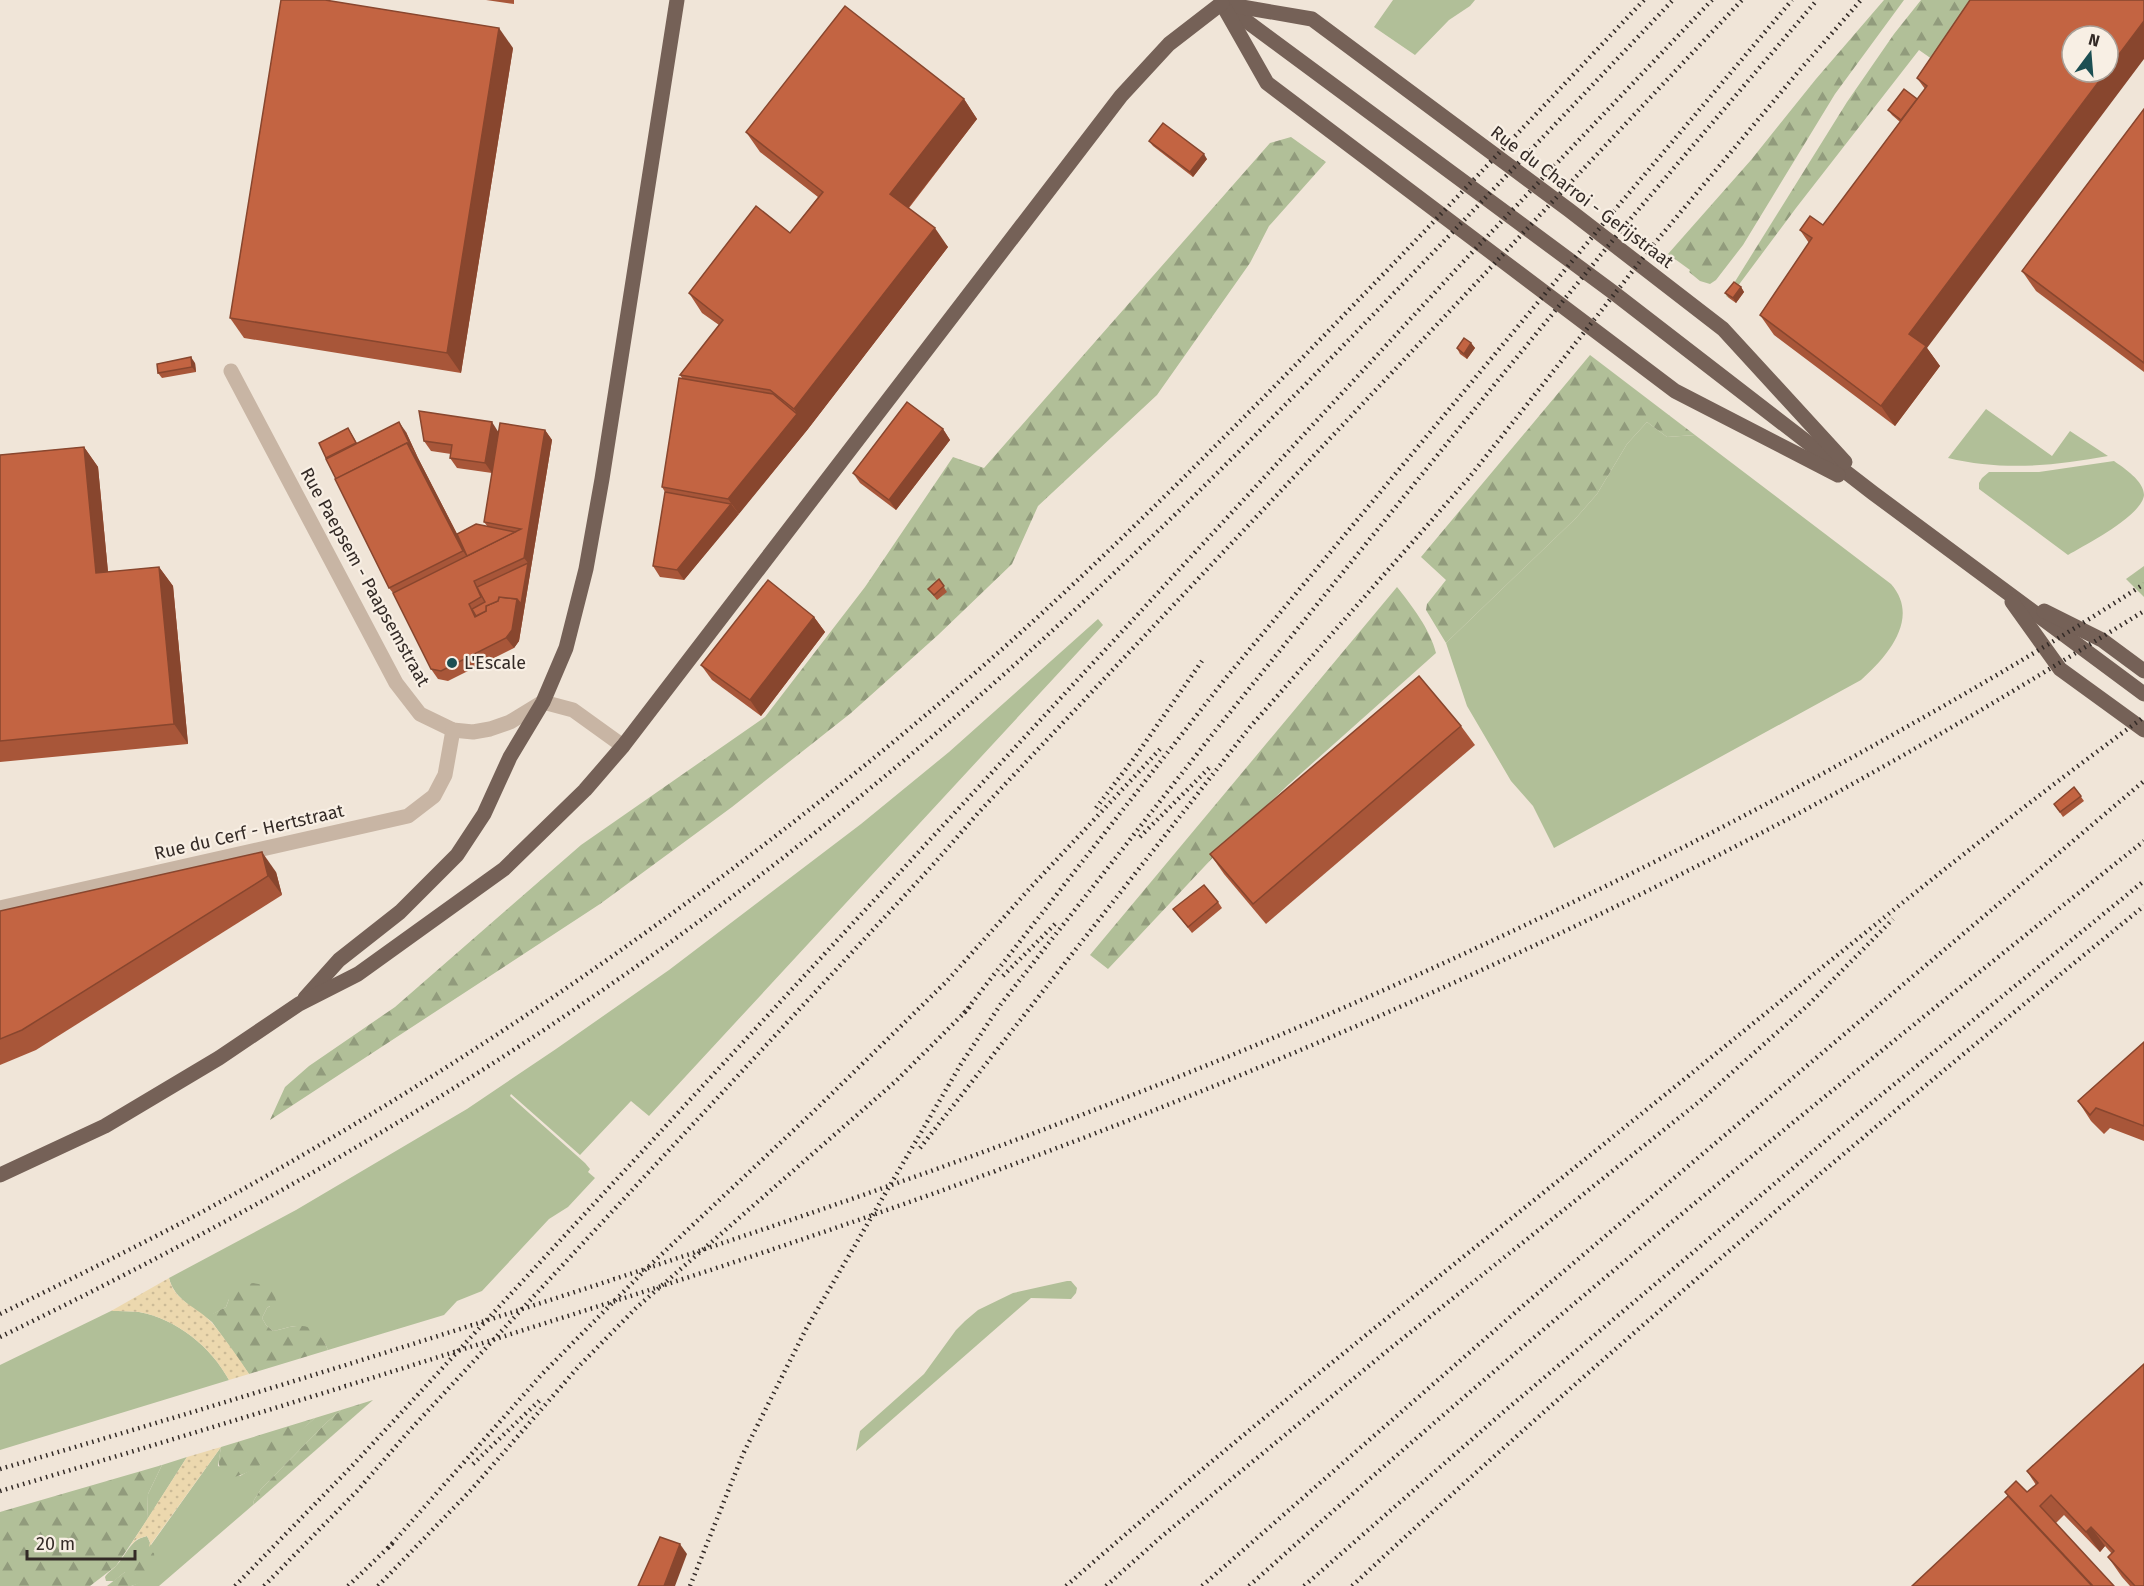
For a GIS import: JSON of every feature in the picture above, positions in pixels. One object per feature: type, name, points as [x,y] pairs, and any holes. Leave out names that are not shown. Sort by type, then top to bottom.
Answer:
[{"type":"main road","points":[[299,1004],[339,960],[400,912],[457,855],[484,814],[510,757],[543,702],[566,648],[586,569],[677,0]]},
{"type":"main road","points":[[0,1175],[105,1126],[164,1093],[299,1004],[358,974],[504,869],[585,790],[623,746],[1121,96],[1169,44],[1220,1]]},
{"type":"main road","name":"Rue du Charroi - Gerijstraat","points":[[1220,1],[1312,19],[1569,210],[1723,329],[1873,493]]},
{"type":"main road","name":"Rue du Charroi - Gerijstraat","points":[[1220,1],[1267,83],[1665,384],[1873,493]]},
{"type":"main road","name":"Rue du Charroi - Gerijstraat","points":[[1220,1],[1614,293],[1873,493],[2144,694]]},
{"type":"main road","name":"Rue du Charroi - Gerijstraat","points":[[2006,592],[2102,640],[2144,671]]},
{"type":"main road","name":"Rue du Charroi - Gerijstraat","points":[[2006,592],[2060,669],[2144,730]]},
{"type":"street","name":"Rue Paepsem - Paapsemstraat","points":[[231,371],[396,683],[420,714],[453,730],[473,732],[510,722],[543,702]]},
{"type":"street","points":[[543,702],[573,711],[623,746]]},
{"type":"street","name":"Rue du Cerf - Hertstraat","points":[[0,908],[408,816],[434,796],[445,775],[453,730]]},
{"type":"green space","points":[[1393,0],[1475,0],[1449,20],[1415,55],[1374,27]]},
{"type":"green space","points":[[1884,0],[1904,0],[1835,94],[1743,245],[1716,280],[1710,284],[1700,281],[1689,272],[1690,270],[1668,254],[1751,160]]},
{"type":"green space","points":[[1921,0],[1997,0],[1949,71],[1919,50],[1729,298],[1726,296],[1847,102],[1894,34]]},
{"type":"green space","points":[[1291,137],[1326,162],[1269,226],[1250,263],[1157,395],[1038,506],[1012,564],[938,635],[851,713],[732,807],[600,904],[270,1120],[285,1087],[309,1066],[395,1007],[581,845],[765,717],[865,587],[953,457],[984,468],[1270,143]]},
{"type":"green space","points":[[1590,355],[1695,435],[1667,437],[1647,422],[1627,444],[1597,494],[1576,518],[1446,643],[1426,610],[1427,604],[1446,580],[1421,557]]},
{"type":"green space","points":[[1986,409],[2052,456],[2070,431],[2108,456],[2028,466],[1988,465],[1948,458]]},
{"type":"green space","points":[[1647,422],[1667,437],[1695,435],[1891,584],[1899,597],[1903,610],[1902,623],[1890,648],[1861,680],[1554,848],[1533,806],[1511,781],[1467,706],[1446,643],[1576,518],[1597,494],[1627,444]]},
{"type":"green space","points":[[2114,461],[2133,475],[2141,485],[2144,495],[2141,503],[2124,521],[2068,555],[1979,489],[1979,483],[1989,472],[2039,472]]},
{"type":"green space","points":[[2144,566],[2144,597],[2126,579]]},
{"type":"green space","points":[[1397,587],[1425,627],[1436,653],[1288,785],[1219,851],[1108,969],[1090,955]]},
{"type":"green space","points":[[1098,619],[1103,625],[649,1116],[631,1101],[580,1155],[511,1094],[510,1096],[585,1163],[590,1169],[588,1172],[595,1178],[568,1207],[549,1219],[482,1291],[457,1301],[444,1315],[328,1350],[320,1337],[312,1330],[302,1326],[273,1331],[262,1318],[270,1306],[229,1299],[226,1307],[213,1314],[212,1322],[186,1303],[176,1292],[169,1278],[296,1210],[467,1109],[669,970],[861,824],[949,752]]},
{"type":"green space","points":[[1071,1281],[1077,1288],[1071,1299],[1031,1298],[856,1451],[860,1431],[924,1374],[956,1330],[978,1310],[1013,1293]]},
{"type":"green space","points":[[253,1283],[274,1289],[276,1301],[267,1308],[262,1318],[266,1325],[273,1331],[294,1326],[312,1329],[320,1336],[328,1350],[249,1374],[212,1322],[212,1314],[226,1307],[229,1299],[227,1295],[231,1288]]},
{"type":"green space","points":[[111,1311],[139,1312],[167,1321],[179,1328],[192,1336],[213,1356],[229,1380],[0,1450],[0,1365]]},
{"type":"green space","points":[[373,1400],[253,1505],[261,1489],[326,1423],[341,1410]]},
{"type":"green space","points":[[341,1410],[261,1489],[253,1505],[159,1586],[132,1586],[140,1582],[125,1572],[114,1581],[106,1581],[106,1575],[136,1541],[147,1536],[151,1545],[221,1447],[218,1466],[240,1476],[261,1464],[315,1418]]},
{"type":"green space","points":[[315,1418],[275,1454],[253,1469],[229,1478],[220,1468],[221,1447]]},
{"type":"green space","points":[[187,1457],[147,1520],[148,1494],[162,1465]]},
{"type":"green space","points":[[162,1465],[148,1494],[147,1520],[116,1566],[90,1586],[0,1586],[0,1512]]},
{"type":"green space","points":[[146,1551],[154,1553],[154,1564],[142,1582],[131,1586],[107,1586],[125,1572]]},
{"type":"sand","points":[[169,1278],[181,1299],[213,1324],[249,1374],[229,1380],[213,1356],[203,1346],[192,1336],[167,1321],[139,1312],[111,1311]]},
{"type":"sand","points":[[221,1447],[149,1547],[150,1542],[147,1536],[137,1539],[130,1546],[187,1457]]},
{"type":"building","points":[[281,0],[325,0],[499,28],[447,353],[230,318]]},
{"type":"building","points":[[1970,0],[2144,0],[2144,21],[2120,53],[2120,24],[2060,24],[2060,84],[2097,84],[1909,334],[1926,346],[1881,406],[1760,315],[1812,238],[1800,230],[1810,216],[1823,225],[1927,86],[1917,78]]},
{"type":"building","points":[[845,6],[964,99],[890,194],[935,228],[794,409],[770,390],[680,375],[723,320],[689,293],[756,206],[790,233],[823,192],[746,132]]},
{"type":"building","points":[[1904,89],[1917,99],[1901,120],[1888,110]]},
{"type":"building","points":[[2144,109],[2144,363],[2022,271]]},
{"type":"building","points":[[1163,123],[1204,154],[1190,172],[1149,141]]},
{"type":"building","points":[[1734,282],[1741,287],[1733,298],[1725,293]]},
{"type":"building","points":[[1464,338],[1471,343],[1464,354],[1457,348]]},
{"type":"building","points":[[191,357],[192,367],[158,373],[157,364]]},
{"type":"building","points":[[679,378],[773,394],[797,414],[728,499],[662,487]]},
{"type":"building","points":[[907,402],[943,429],[889,500],[853,473]]},
{"type":"building","points":[[419,411],[492,422],[485,463],[450,458],[452,445],[424,441]]},
{"type":"building","points":[[399,422],[411,447],[407,443],[336,479],[326,459]]},
{"type":"building","points":[[500,423],[545,430],[524,558],[474,581],[481,597],[469,604],[475,617],[486,611],[486,606],[498,601],[499,597],[517,599],[512,630],[506,638],[441,671],[431,669],[393,593],[521,529],[484,522]]},
{"type":"building","points":[[348,428],[356,443],[326,458],[319,443]]},
{"type":"building","points":[[407,443],[463,551],[389,588],[335,479]]},
{"type":"building","points":[[84,447],[96,573],[159,567],[174,724],[0,741],[0,455]]},
{"type":"building","points":[[665,492],[731,504],[677,570],[653,566]]},
{"type":"building","points":[[476,524],[515,532],[467,556],[457,534]]},
{"type":"building","points":[[528,563],[521,604],[517,599],[499,597],[498,601],[486,606],[486,611],[476,616],[472,609],[485,602],[477,587]]},
{"type":"building","points":[[939,579],[944,586],[934,595],[928,589]]},
{"type":"building","points":[[768,580],[814,617],[750,700],[701,665]]},
{"type":"building","points":[[1419,676],[1461,726],[1253,904],[1210,854]]},
{"type":"building","points":[[2074,787],[2081,796],[2060,812],[2054,804]]},
{"type":"building","points":[[262,852],[268,876],[22,1030],[0,1039],[0,911]]},
{"type":"building","points":[[1204,885],[1218,902],[1188,927],[1173,909]]},
{"type":"building","points":[[2144,1042],[2144,1126],[2096,1108],[2090,1115],[2078,1101]]},
{"type":"building","points":[[2144,1364],[2144,1586],[2135,1586],[2108,1557],[2114,1551],[2091,1527],[2086,1532],[2051,1495],[2040,1506],[2114,1586],[2093,1586],[2005,1492],[2016,1481],[2027,1492],[2038,1483],[2027,1471]]},
{"type":"building","points":[[2008,1496],[2092,1586],[1912,1586]]},
{"type":"building","points":[[660,1537],[680,1544],[664,1586],[638,1586]]},
{"type":"railway","points":[[0,1314],[200,1213],[402,1095],[501,1032],[598,966],[787,827],[1006,646],[1153,507],[1357,301],[1644,0]]},
{"type":"railway","points":[[0,1337],[259,1203],[410,1115],[560,1019],[634,968],[778,862],[985,691],[1164,525],[1379,309],[1673,0]]},
{"type":"railway","points":[[235,1586],[352,1466],[1463,262],[1712,0]]},
{"type":"railway","points":[[264,1586],[357,1491],[410,1430],[931,867],[979,812],[1742,0]]},
{"type":"railway","points":[[964,1013],[1225,679],[1792,0]]},
{"type":"railway","points":[[690,1586],[743,1454],[806,1329],[961,1064],[1001,1004],[1219,726],[1490,390],[1627,223],[1817,0]]},
{"type":"railway","points":[[920,1148],[1250,727],[1468,479],[1654,244],[1861,0]]},
{"type":"railway","points":[[0,1469],[325,1372],[708,1248],[1004,1144],[1211,1063],[1389,988],[1651,864],[1822,774],[1944,705],[2065,634],[2144,584]]},
{"type":"railway","points":[[0,1491],[201,1431],[761,1253],[984,1175],[1217,1085],[1471,975],[1720,855],[1931,739],[2144,611]]},
{"type":"railway","points":[[1096,808],[1135,757],[1202,661]]},
{"type":"railway","points":[[1066,1586],[1203,1468],[1947,867],[2144,717]]},
{"type":"railway","points":[[388,1548],[543,1373],[647,1268],[813,1112],[946,982],[1162,747]]},
{"type":"railway","points":[[1140,837],[1210,767]]},
{"type":"railway","points":[[1202,1586],[1525,1304],[2144,781]]},
{"type":"railway","points":[[1249,1586],[1468,1394],[1691,1206],[2144,841]]},
{"type":"railway","points":[[1304,1586],[1501,1414],[1843,1126],[2144,881]]},
{"type":"railway","points":[[1352,1586],[1643,1325],[1942,1072],[2144,906]]},
{"type":"railway","points":[[1106,1586],[1161,1537],[1387,1351],[1700,1101],[1808,1005],[1893,919]]},
{"type":"railway","points":[[1003,976],[1056,923]]},
{"type":"railway","points":[[378,1586],[471,1490],[579,1366],[636,1308],[896,1081],[970,1007]]},
{"type":"railway","points":[[473,1464],[540,1400]]},
{"type":"railway","points":[[348,1586],[394,1542]]},
{"type":"place","name":"L'Escale","points":[[452,663]]}]
